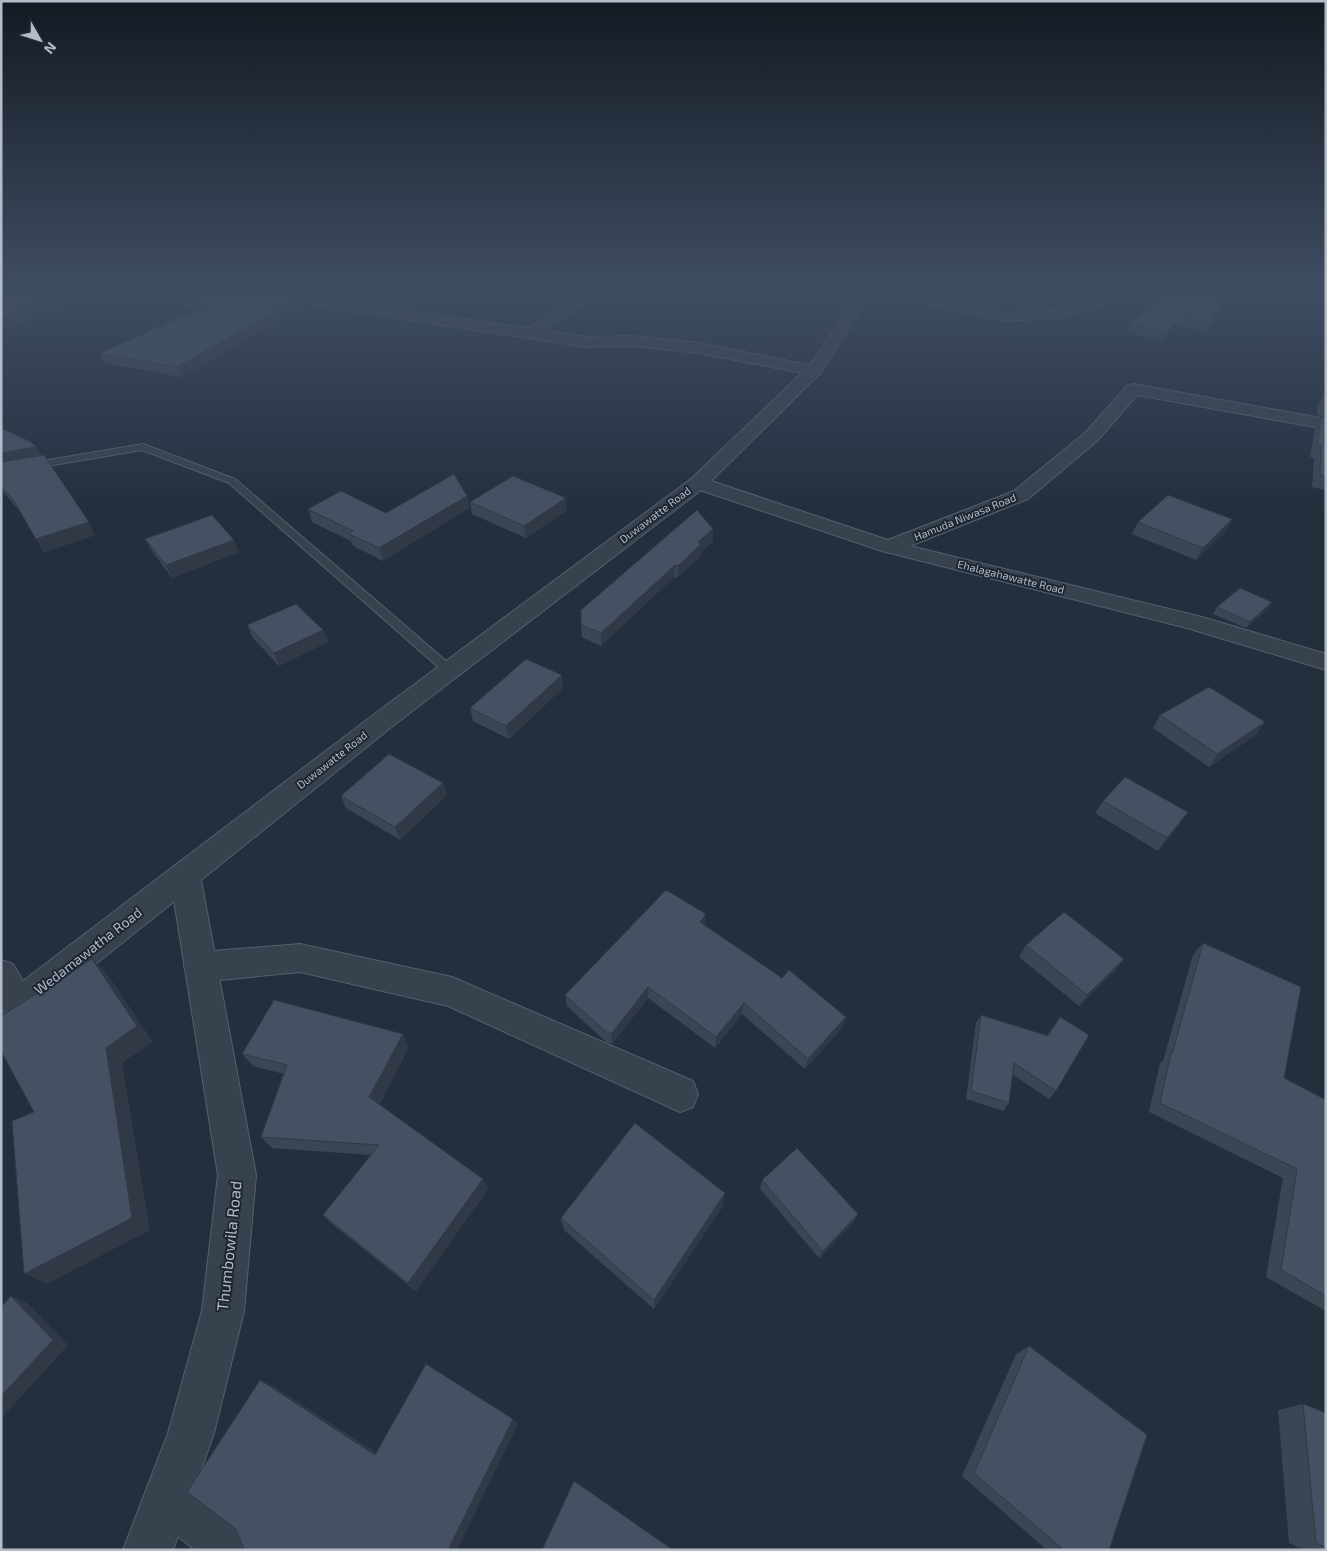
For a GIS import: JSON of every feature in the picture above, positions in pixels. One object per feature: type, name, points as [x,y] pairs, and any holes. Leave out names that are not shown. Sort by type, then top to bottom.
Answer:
[{"type":"street","points":[[761,360],[814,371]]},
{"type":"street","name":"Duwawatte Road","points":[[184,875],[449,670],[698,482],[814,371],[821,360]]},
{"type":"street","name":"Hamuda Niwasa Road","points":[[889,547],[1021,495],[1092,436],[1133,389],[1326,424]]},
{"type":"street","name":"Ehalagahawatte Road","points":[[698,482],[889,547],[1194,622],[1326,662]]},
{"type":"street","name":"Thumbowila Road","points":[[148,1550],[192,1433],[223,1311],[237,1175],[184,875]]},
{"type":"street","name":"Wedamawatha Road","points":[[1,975],[18,1005],[184,875]]},
{"type":"street","points":[[200,967],[300,958],[452,992],[680,1094]]},
{"type":"street","points":[[168,1498],[235,1550]]},
{"type":"lane","points":[[1,471],[142,447],[232,481],[449,670]]},
{"type":"building","points":[[137,360],[189,360],[177,367]]},
{"type":"building","points":[[1325,393],[1326,404],[1323,404]]},
{"type":"building","points":[[1321,417],[1326,418],[1326,476],[1320,475],[1321,446],[1317,445]]},
{"type":"building","points":[[1,428],[31,442],[36,447],[1,453]]},
{"type":"building","points":[[44,455],[89,522],[36,539],[14,501],[1,486],[1,462]]},
{"type":"building","points":[[454,474],[467,496],[379,548],[349,534],[353,531],[308,509],[341,491],[386,513]]},
{"type":"building","points":[[513,476],[566,498],[524,526],[470,502]]},
{"type":"building","points":[[1168,495],[1232,519],[1203,548],[1138,522]]},
{"type":"building","points":[[697,510],[713,529],[698,542],[701,544],[678,566],[675,565],[601,633],[581,625],[581,610]]},
{"type":"building","points":[[212,515],[234,540],[166,565],[145,539]]},
{"type":"building","points":[[1240,588],[1272,602],[1250,622],[1217,607]]},
{"type":"building","points":[[296,604],[323,630],[274,653],[247,625]]},
{"type":"building","points":[[526,659],[562,675],[506,726],[470,708]]},
{"type":"building","points":[[1209,687],[1265,722],[1217,754],[1160,715]]},
{"type":"building","points":[[389,754],[443,783],[395,827],[341,796]]},
{"type":"building","points":[[1125,777],[1188,812],[1167,838],[1103,801]]},
{"type":"building","points":[[666,890],[706,914],[700,922],[782,978],[789,970],[846,1017],[808,1059],[744,1003],[716,1037],[648,987],[611,1034],[605,1031],[565,995]]},
{"type":"building","points":[[1064,912],[1124,959],[1087,995],[1026,945]]},
{"type":"building","points":[[1203,943],[1301,987],[1284,1078],[1326,1100],[1326,1296],[1281,1270],[1297,1169],[1160,1103],[1171,1053]]},
{"type":"building","points":[[92,959],[137,1026],[106,1048],[132,1218],[24,1274],[12,1121],[34,1112],[1,1051],[1,1016]]},
{"type":"building","points":[[274,1000],[403,1034],[369,1097],[483,1179],[408,1283],[323,1215],[379,1145],[261,1137],[287,1065],[242,1054]]},
{"type":"building","points":[[981,1015],[1048,1036],[1060,1017],[1089,1035],[1056,1091],[1014,1063],[1009,1103],[971,1091]]},
{"type":"building","points":[[635,1123],[725,1193],[654,1300],[561,1218]]},
{"type":"building","points":[[797,1148],[858,1214],[823,1251],[762,1180]]},
{"type":"building","points":[[11,1296],[53,1340],[1,1396],[1,1307]]},
{"type":"building","points":[[1029,1346],[1147,1435],[1109,1550],[1064,1550],[974,1473]]},
{"type":"building","points":[[426,1364],[513,1419],[448,1550],[244,1550],[236,1529],[187,1492],[260,1380],[375,1455]]},
{"type":"building","points":[[1303,1404],[1326,1413],[1326,1547],[1316,1543]]},
{"type":"building","points":[[574,1481],[673,1550],[542,1550]]}]
